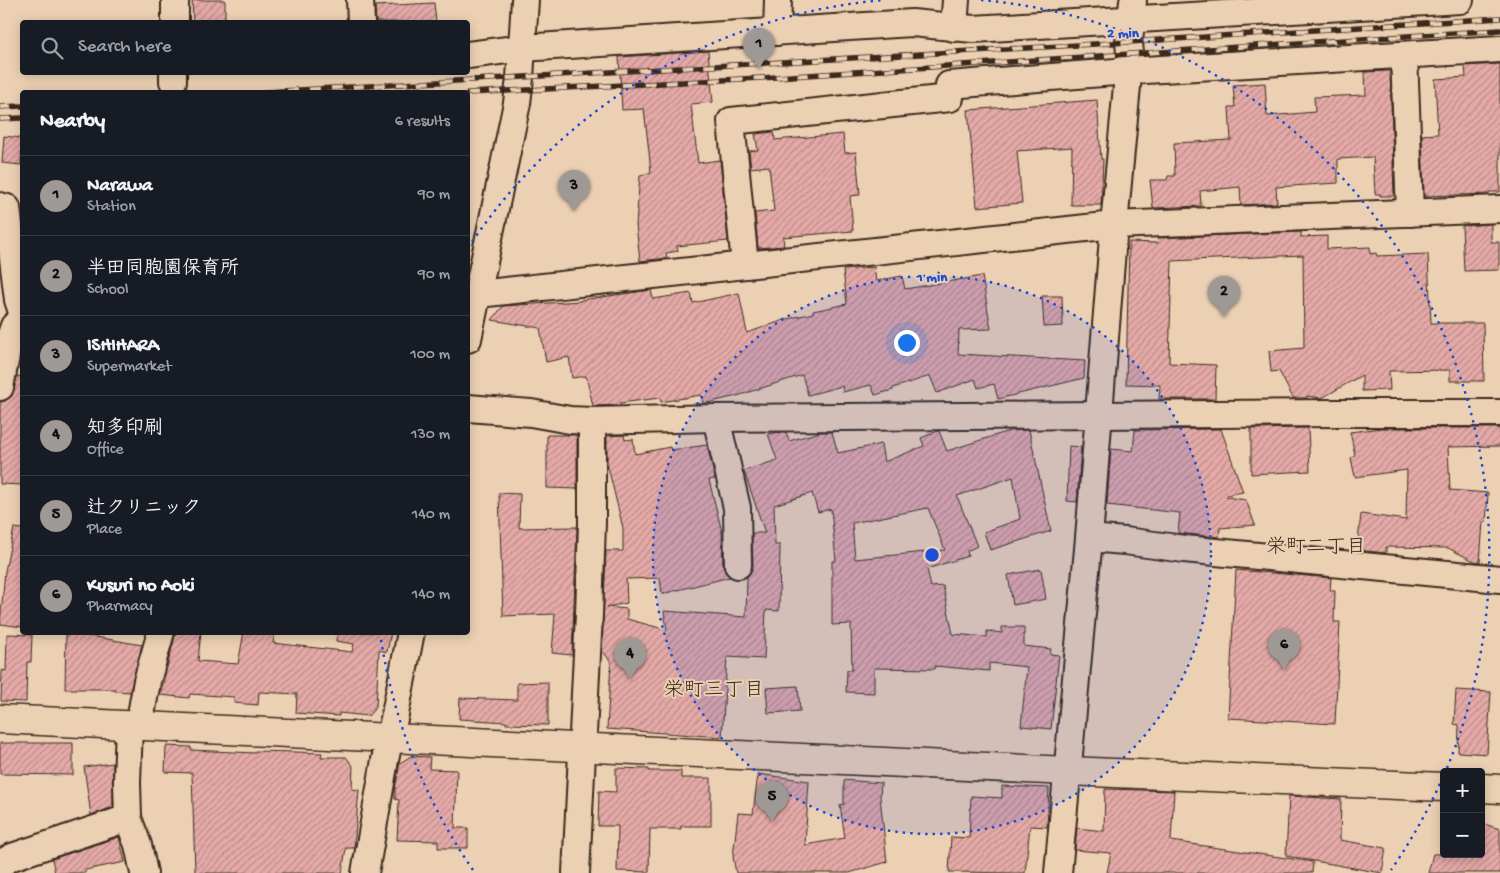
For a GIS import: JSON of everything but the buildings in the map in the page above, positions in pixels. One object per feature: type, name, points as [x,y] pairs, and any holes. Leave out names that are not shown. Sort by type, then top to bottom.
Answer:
[{"type":"street","points":[[175,0],[175,20]]},
{"type":"street","points":[[360,0],[361,20]]},
{"type":"street","points":[[470,330],[517,103],[525,0]]},
{"type":"street","points":[[777,32],[778,0]]},
{"type":"street","points":[[954,28],[956,0]]},
{"type":"street","points":[[470,55],[522,48],[912,23],[954,28],[973,28],[1132,9],[1444,0]]},
{"type":"street","points":[[1058,873],[1089,538],[1132,9]]},
{"type":"street","points":[[745,265],[731,120],[950,98],[949,85],[1128,71],[1500,50]]},
{"type":"street","points":[[1404,55],[1410,213]]},
{"type":"street","points":[[0,206],[7,208],[20,306]]},
{"type":"street","points":[[478,294],[1114,225],[1500,210]]},
{"type":"street","points":[[0,387],[9,340],[14,326],[20,321]]},
{"type":"street","points":[[470,408],[531,413],[570,420],[592,421],[716,418],[1500,413]]},
{"type":"street","points":[[716,418],[737,508],[738,565]]},
{"type":"street","points":[[576,873],[589,614],[592,523],[592,421]]},
{"type":"street","points":[[1089,538],[1194,550],[1500,579]]},
{"type":"street","points":[[144,873],[138,845],[128,818],[127,782],[134,725],[160,635]]},
{"type":"street","points":[[365,873],[389,738],[410,635]]},
{"type":"street","points":[[0,719],[1068,771],[1440,787]]},
{"type":"street","points":[[1485,788],[1500,789]]},
{"type":"street","points":[[0,864],[12,857],[128,818]]},
{"type":"railway","points":[[300,90],[1129,42],[1500,18]]},
{"type":"railway","points":[[470,93],[761,78],[1500,30]]},
{"type":"railway","points":[[0,107],[20,106]]},
{"type":"railway","points":[[0,119],[20,118]]},
{"type":"place","name":"Narawa","points":[[759,69]]},
{"type":"place","name":"ISHIHARA","points":[[574,211]]},
{"type":"place","name":"半田同胞園保育所","points":[[1224,317]]},
{"type":"place","name":"Kusuri no Aoki","points":[[1284,670]]},
{"type":"place","name":"知多印刷","points":[[630,679]]},
{"type":"place","name":"辻クリニック","points":[[772,822]]},
{"type":"district","name":"栄町二丁目","points":[[1316,548]]},
{"type":"district","name":"栄町三丁目","points":[[714,691]]}]
